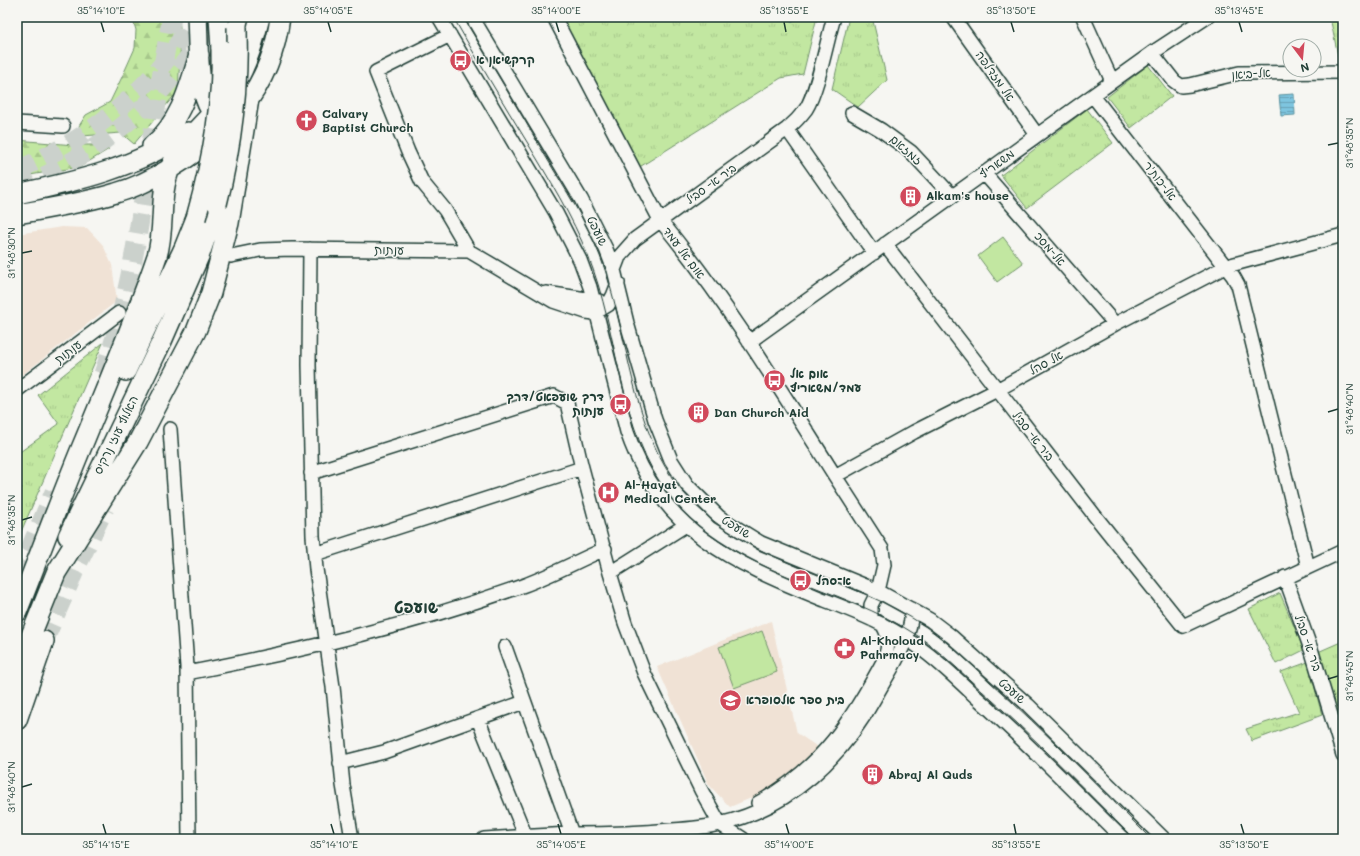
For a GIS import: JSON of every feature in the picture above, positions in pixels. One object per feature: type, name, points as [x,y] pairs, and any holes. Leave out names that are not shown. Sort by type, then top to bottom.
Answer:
[{"type":"highway","points":[[197,17],[202,89],[205,102],[215,117],[230,124]]},
{"type":"highway","name":"האלוף עוזי נרקיס","points":[[17,612],[152,314],[184,248],[196,218],[212,151],[219,86],[219,17]]},
{"type":"highway","points":[[17,612],[84,441],[124,346],[157,255],[163,220],[165,182],[170,167],[179,150],[225,99],[236,84],[251,49],[260,17]]},
{"type":"highway","points":[[17,214],[117,193],[140,184],[209,142],[230,124],[259,85],[270,62],[280,17]]},
{"type":"highway","name":"האלוף עוזי נרקיס","points":[[17,669],[38,606],[63,546],[162,341],[200,254],[217,204],[230,146],[236,102],[238,64],[236,22]]},
{"type":"highway","points":[[131,164],[159,140],[175,119],[187,95],[199,55]]},
{"type":"highway","points":[[17,669],[56,573],[138,442],[196,331],[211,293],[234,197],[250,99]]},
{"type":"highway","points":[[17,194],[69,183],[131,164],[170,143],[211,113]]},
{"type":"highway","points":[[17,720],[44,641]]},
{"type":"street","points":[[439,17],[556,213],[580,260],[590,287],[634,454],[645,474],[664,502],[701,539],[748,568],[876,621],[926,653],[1008,726],[1123,839]]},
{"type":"street","name":"שועפט","points":[[472,17],[581,199],[602,240],[616,277],[627,323],[663,442],[671,460],[686,485],[719,517],[761,543],[878,591],[911,608],[951,636],[1028,705],[1164,839]]},
{"type":"street","name":"אום אל עמד","points":[[554,17],[660,220],[750,342],[835,476]]},
{"type":"street","name":"ביר א- סביל","points":[[616,277],[619,257],[635,239],[787,129],[803,113],[812,95],[834,17]]},
{"type":"street","name":"אל מזדלפה","points":[[953,17],[1037,135]]},
{"type":"street","points":[[1083,17],[1112,82]]},
{"type":"street","name":"משאריף","points":[[750,342],[1152,53],[1207,17]]},
{"type":"street","points":[[450,35],[376,72],[408,152],[422,182],[445,210],[469,251],[553,301],[570,308],[596,313],[608,305],[614,296],[616,277]]},
{"type":"street","name":"אל-ביאן","points":[[1152,53],[1174,81],[1181,86],[1190,86],[1239,73],[1343,72]]},
{"type":"street","name":"אל-כות'ר","points":[[1093,96],[1227,266],[1238,285],[1308,567]]},
{"type":"street","name":"זמזאם","points":[[852,113],[881,130],[911,152],[952,196]]},
{"type":"street","points":[[17,123],[63,126]]},
{"type":"street","points":[[787,129],[874,253]]},
{"type":"street","name":"אל-מסכ","points":[[984,173],[1115,324]]},
{"type":"street","name":"אל סהל","points":[[835,476],[914,432],[997,390],[1115,324],[1227,266],[1343,235]]},
{"type":"street","name":"ביר א- סביל","points":[[602,240],[609,244],[617,245],[635,239]]},
{"type":"street","name":"ביר א- סביל","points":[[886,244],[1099,522],[1183,626],[1285,577],[1312,652],[1343,755]]},
{"type":"street","points":[[310,249],[311,473],[314,554],[327,644],[340,763],[352,839]]},
{"type":"street","name":"ענתות","points":[[231,256],[260,250],[310,249],[469,251]]},
{"type":"street","points":[[535,291],[593,299],[608,305],[620,313],[627,323]]},
{"type":"street","name":"ענתות","points":[[17,390],[119,313]]},
{"type":"street","points":[[311,473],[554,396],[567,402],[582,468],[605,549],[610,573],[625,623],[644,673],[701,790],[720,824],[743,839]]},
{"type":"street","points":[[170,428],[187,673],[189,839]]},
{"type":"street","points":[[314,554],[582,468]]},
{"type":"street","points":[[720,824],[780,789],[809,766],[831,744],[857,710],[885,658],[889,642],[886,631],[876,621],[871,605],[878,591],[884,565],[882,549],[835,476]]},
{"type":"street","points":[[610,573],[686,525]]},
{"type":"street","points":[[187,673],[327,644],[447,611],[523,586],[605,549]]},
{"type":"street","points":[[1285,577],[1343,551]]},
{"type":"street","points":[[484,839],[572,834],[595,837],[720,824],[773,804],[802,785],[822,769],[839,751],[866,716],[906,639],[912,619],[911,608]]},
{"type":"street","points":[[505,647],[572,834]]},
{"type":"street","points":[[893,664],[902,656],[926,653]]},
{"type":"street","points":[[340,763],[384,752],[524,702]]},
{"type":"street","points":[[478,719],[526,837]]},
{"type":"shaded area","points":[[62,227],[87,228],[103,245],[112,265],[117,301],[17,379],[17,234]]},
{"type":"shaded area","name":"בית ספר אלסופרא","points":[[771,621],[797,733],[819,748],[795,771],[763,793],[730,807],[709,785],[657,667]]},
{"type":"green space","points":[[132,17],[179,17],[181,39],[178,91],[134,144],[121,133],[82,136],[79,126],[86,115],[110,102],[135,48],[136,30]]},
{"type":"green space","points":[[561,17],[817,17],[803,74],[781,78],[638,168]]},
{"type":"green space","points":[[849,17],[872,17],[887,80],[858,107],[832,89]]},
{"type":"green space","points":[[1330,17],[1343,17],[1343,56],[1338,56]]},
{"type":"green space","points":[[1148,65],[1172,96],[1131,128],[1107,97]]},
{"type":"green space","points":[[1087,109],[1113,143],[1027,208],[1001,175]]},
{"type":"green space","points":[[17,140],[74,145],[103,145],[109,149],[80,167],[17,177]]},
{"type":"green space","points":[[1003,237],[1023,263],[997,282],[978,256]]},
{"type":"green space","points":[[103,343],[17,541],[17,494],[22,488],[17,482],[17,454],[59,424],[38,395]]},
{"type":"green space","points":[[1280,593],[1304,650],[1276,664],[1249,609]]},
{"type":"green space","points":[[762,631],[777,672],[734,688],[719,647]]},
{"type":"green space","points":[[1343,641],[1343,735],[1318,652]]},
{"type":"green space","points":[[1308,662],[1322,715],[1252,741],[1246,729],[1299,712],[1281,672]]},
{"type":"water","points":[[1294,94],[1295,115],[1281,116],[1279,95]]},
{"type":"tunnel","points":[[103,374],[117,331],[128,286],[144,197],[156,107],[172,17]]},
{"type":"tunnel","points":[[17,170],[59,150],[79,138],[117,110],[151,78],[178,44],[195,17]]},
{"type":"tunnel","points":[[17,188],[78,158],[105,140],[131,119],[176,73],[197,46],[215,17]]},
{"type":"tunnel","points":[[265,55],[270,17]]},
{"type":"tunnel","points":[[17,579],[54,492]]},
{"type":"tunnel","points":[[44,641],[77,566],[105,508]]},
{"type":"tram line","points":[[453,17],[552,184],[582,241],[599,286],[629,412],[653,471],[671,498],[696,524],[724,545],[755,562],[855,603],[887,618],[918,636],[951,662],[1021,727],[1134,839]]},
{"type":"tram line","points":[[463,17],[575,205],[588,230],[600,256],[610,285],[632,379],[641,410],[652,440],[665,467],[683,492],[708,517],[737,537],[767,553],[896,609],[935,633],[967,660],[1072,759],[1151,839]]},
{"type":"place","name":"קרקשיאן א","points":[[460,60]]},
{"type":"place","name":"Calvary Baptist Church","points":[[307,121]]},
{"type":"place","name":"Alkam's house","points":[[910,196]]},
{"type":"place","name":"אום אל עמד/משאריף","points":[[774,381]]},
{"type":"place","name":"דרך שועפאט/דרך ענתות","points":[[620,404]]},
{"type":"place","name":"Dan Church Aid","points":[[699,413]]},
{"type":"place","name":"Al-Hayat Medical Center","points":[[609,492]]},
{"type":"place","name":"א־סהל","points":[[801,581]]},
{"type":"place","name":"Al-Kholoud Pahrmacy","points":[[845,648]]},
{"type":"place","name":"בית ספר אלסופרא","points":[[730,700]]},
{"type":"place","name":"Abraj Al Quds","points":[[873,775]]},
{"type":"district","name":"שועפט","points":[[416,607]]}]
